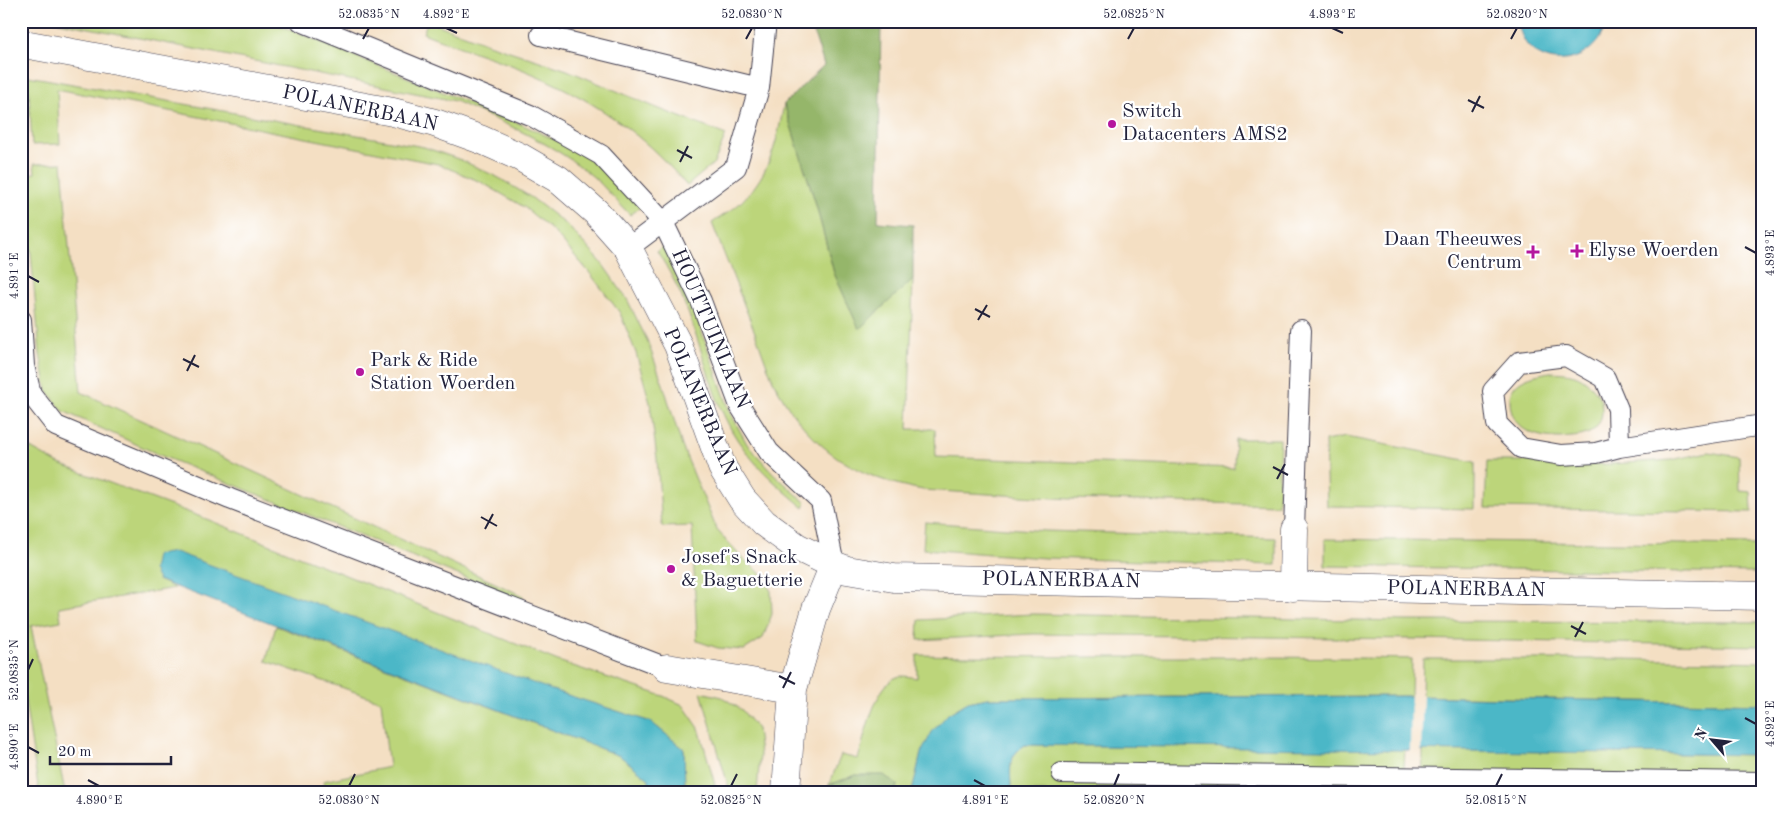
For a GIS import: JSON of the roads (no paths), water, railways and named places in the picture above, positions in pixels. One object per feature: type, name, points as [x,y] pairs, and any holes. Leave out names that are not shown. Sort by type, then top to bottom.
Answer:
[{"type":"main road","name":"POLANERBAAN","points":[[24,44],[393,112],[435,123],[482,140],[520,157],[558,179],[596,212],[628,248],[678,345],[722,467],[742,499],[764,523],[796,547],[834,565],[869,575],[894,578],[1763,596]]},
{"type":"main road","points":[[1293,586],[1294,529]]},
{"type":"main road","points":[[786,792],[793,688],[816,609],[834,565]]},
{"type":"main road","points":[[667,668],[793,688]]},
{"type":"lane","name":"HOUTTUINLAAN","points":[[301,21],[530,115],[601,155],[664,222],[701,301],[740,406],[769,452],[821,501],[834,565]]},
{"type":"lane","points":[[628,248],[736,167],[758,88],[766,21]]},
{"type":"lane","points":[[541,35],[758,88]]},
{"type":"lane","points":[[21,320],[24,366],[31,394],[56,426],[230,499],[667,668]]},
{"type":"lane","points":[[1294,529],[1301,330]]},
{"type":"lane","points":[[1619,447],[1618,409],[1605,378],[1566,356],[1519,362],[1493,391],[1497,424],[1521,448],[1561,455],[1596,453],[1619,447],[1763,425]]},
{"type":"lane","points":[[1062,773],[1736,787],[1763,782]]},
{"type":"water","points":[[1517,21],[1606,21],[1596,44],[1587,52],[1565,60],[1553,60],[1542,56],[1528,46]]},
{"type":"water","points":[[175,552],[552,690],[651,722],[684,749],[685,792],[650,792],[649,779],[620,756],[158,580],[153,570],[156,555]]},
{"type":"water","points":[[1411,696],[1763,704],[1763,755],[1025,745],[1015,754],[1012,760],[1010,771],[1011,792],[912,792],[921,753],[932,732],[948,714],[968,702],[988,698]]},
{"type":"place","name":"Switch Datacenters AMS2","points":[[1112,124]]},
{"type":"place","name":"Elyse Woerden","points":[[1577,251]]},
{"type":"place","name":"Daan Theeuwes Centrum","points":[[1533,252]]},
{"type":"place","name":"Park & Ride Station Woerden","points":[[360,372]]},
{"type":"place","name":"Josef's Snack & Baguetterie","points":[[671,569]]}]
